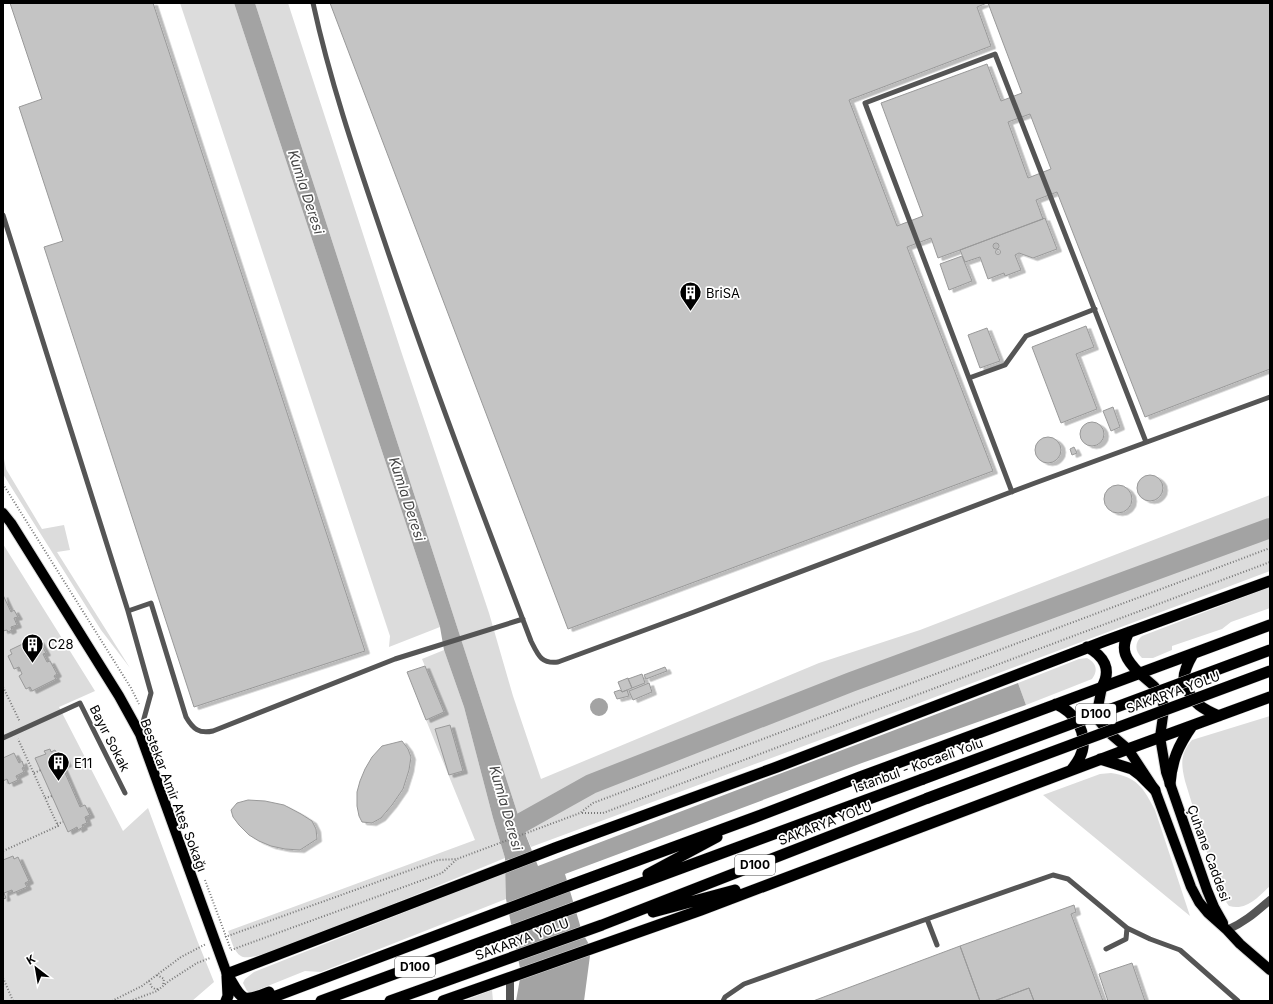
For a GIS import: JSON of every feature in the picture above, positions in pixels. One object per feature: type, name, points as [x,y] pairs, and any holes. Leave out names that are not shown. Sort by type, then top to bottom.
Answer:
[{"type":"highway","points":[[227,974],[555,848],[777,767],[1087,647],[1270,581]]},
{"type":"highway","points":[[263,1001],[1270,625]]},
{"type":"highway","points":[[1129,632],[1125,639],[1124,649],[1126,657],[1130,665],[1140,674]]},
{"type":"highway","points":[[1087,647],[1097,652],[1105,664],[1106,678],[1102,687]]},
{"type":"highway","name":"İstanbul - Kocaeli Yolu","points":[[321,1001],[1270,650]]},
{"type":"highway","points":[[1193,654],[1187,666],[1184,678],[1188,691],[1196,703],[1205,710],[1219,716]]},
{"type":"highway","name":"SAKARYA YOLU","points":[[390,1001],[602,925],[928,798],[1270,672]]},
{"type":"highway","points":[[443,1001],[701,910],[1128,748],[1270,697]]},
{"type":"highway","points":[[1056,704],[1066,709],[1074,716],[1081,732],[1083,747],[1080,758],[1072,769]]},
{"type":"highway","points":[[1170,784],[1172,766],[1181,741],[1192,726]]},
{"type":"highway","points":[[1100,759],[1132,769],[1155,790]]},
{"type":"highway","points":[[610,894],[753,818]]},
{"type":"highway","points":[[602,925],[784,878]]},
{"type":"highway","points":[[227,974],[241,997],[247,999],[254,998],[292,983],[304,980],[320,979]]},
{"type":"highway","points":[[226,1001],[228,996],[227,974]]},
{"type":"main road","points":[[3,509],[12,523]]},
{"type":"main road","name":"Bestekar Amir Ateş Sokağı","points":[[3,513],[12,523],[119,696],[140,734],[227,974]]},
{"type":"main road","points":[[1140,674],[1154,686],[1162,697],[1164,709],[1160,737]]},
{"type":"main road","points":[[1102,687],[1098,707],[1100,722],[1108,732],[1128,748]]},
{"type":"main road","name":"Çuhane Caddesi","points":[[1160,737],[1166,772],[1170,784],[1207,890],[1214,907],[1227,930]]},
{"type":"main road","name":"Çuhane Caddesi","points":[[1128,748],[1155,790],[1191,887],[1199,902],[1208,913],[1240,944],[1270,970]]},
{"type":"street","points":[[1227,930],[1250,918],[1270,900]]},
{"type":"street","points":[[510,978],[510,1001]]},
{"type":"lane","points":[[313,3],[324,52],[374,211],[419,339],[523,618],[536,652],[542,660],[550,663],[558,662],[1270,397]]},
{"type":"lane","points":[[1012,492],[865,103],[995,54],[1146,442]]},
{"type":"lane","points":[[3,215],[128,611],[151,693],[140,734]]},
{"type":"lane","points":[[969,378],[1004,365],[1026,336],[1095,309]]},
{"type":"lane","points":[[128,611],[151,603],[186,717],[196,730],[204,733],[213,732],[394,659],[523,618]]},
{"type":"lane","name":"Bayır Sokak","points":[[3,738],[80,703],[125,792]]},
{"type":"lane","points":[[723,1001],[725,997],[744,984],[1053,875],[1068,879],[1127,928],[1150,940],[1180,950],[1238,1001]]},
{"type":"lane","points":[[927,919],[937,945]]},
{"type":"lane","points":[[1106,948],[1126,939],[1127,928]]},
{"type":"path","points":[[112,1001],[142,986],[180,957],[214,941],[438,860],[457,859],[491,845],[580,813],[593,803],[1270,548]]},
{"type":"path","points":[[580,813],[604,813],[1270,562]]},
{"type":"path","points":[[3,687],[23,729]]},
{"type":"path","points":[[15,732],[57,824]]},
{"type":"path","points":[[34,773],[41,770]]},
{"type":"path","points":[[45,798],[52,796]]},
{"type":"path","points":[[3,851],[58,826],[57,824],[63,822]]},
{"type":"path","points":[[130,1001],[159,989],[197,963],[442,873],[457,859]]},
{"type":"path","points":[[157,974],[164,979],[162,986]]},
{"type":"path","points":[[3,978],[12,1001]]},
{"type":"path","points":[[149,981],[152,988],[159,989]]},
{"type":"shaded area","points":[[180,3],[234,3],[440,627],[389,647],[390,636]]},
{"type":"shaded area","points":[[255,3],[288,3],[401,351],[489,613],[513,696],[541,779],[819,663],[920,630],[1270,495],[1270,571],[531,847],[519,818]]},
{"type":"shaded area","points":[[3,454],[6,469],[42,529],[64,525],[70,550],[57,552],[130,668],[101,630],[3,474]]},
{"type":"shaded area","points":[[3,544],[95,691],[59,707],[123,831],[148,808],[214,982],[192,1001],[3,1001]]},
{"type":"shaded area","points":[[1270,587],[1270,608],[1231,622],[1222,629],[1172,646],[1172,650],[1153,658],[1142,658],[1138,653],[1136,647],[1142,636]]},
{"type":"shaded area","points":[[444,650],[464,707],[505,858],[286,946],[257,956],[243,957],[237,953],[228,931],[475,840],[426,720],[444,712],[422,659]]},
{"type":"shaded area","points":[[1087,658],[1093,662],[1096,667],[1092,679],[1026,705],[1018,683],[1079,659]]},
{"type":"shaded area","points":[[1270,716],[1270,886],[1247,905],[1241,907],[1229,906],[1219,892],[1185,781],[1182,759],[1185,750],[1192,740]]},
{"type":"shaded area","points":[[1111,773],[1133,780],[1143,789],[1151,802],[1190,916],[1043,795],[1100,774]]},
{"type":"shaded area","points":[[506,872],[506,899],[321,972],[305,971],[250,993],[247,991],[243,983],[245,979],[254,972]]},
{"type":"shaded area","points":[[492,990],[493,1001],[463,1001]]},
{"type":"water","name":"Kumla Deresi","points":[[234,3],[255,3],[519,818],[538,866],[1018,683],[1026,705],[862,763],[565,874],[582,932],[591,948],[584,1001],[516,1001],[521,973],[506,899],[505,858],[464,707],[444,650],[440,627]]},
{"type":"water","points":[[599,698],[605,701],[608,707],[605,713],[599,716],[593,713],[590,707],[593,701]]},
{"type":"building","points":[[10,3],[153,3],[365,651],[194,707],[44,247],[63,241],[19,107],[42,99]]},
{"type":"building","name":"BriSA","points":[[330,3],[987,3],[977,7],[991,46],[849,100],[897,226],[923,216],[881,103],[987,64],[1001,101],[1022,93],[988,3],[1270,3],[1270,369],[1145,417],[1057,192],[1036,200],[1043,219],[960,250],[938,258],[931,238],[907,247],[993,471],[568,629]],"holes":[[[1030,114],[1051,169],[1028,178],[1008,122]]]},
{"type":"building","points":[[1045,218],[1057,249],[1033,258],[1019,253],[1015,255],[1021,270],[1005,276],[1004,273],[988,279],[980,257],[965,262],[960,250]]},
{"type":"building","points":[[996,243],[999,246],[996,249],[993,246]]},
{"type":"building","points":[[998,249],[1001,252],[998,255],[995,252]]},
{"type":"building","points":[[962,256],[972,281],[949,290],[940,264]]},
{"type":"building","points":[[1086,326],[1094,347],[1076,354],[1097,409],[1061,423],[1032,347]]},
{"type":"building","points":[[987,328],[1000,361],[980,368],[968,335]]},
{"type":"building","points":[[1113,407],[1120,427],[1111,431],[1103,411]]},
{"type":"building","points":[[1092,422],[1101,425],[1104,434],[1101,443],[1092,446],[1083,443],[1080,434],[1083,425]]},
{"type":"building","points":[[1048,437],[1057,441],[1061,450],[1057,459],[1048,463],[1039,459],[1035,450],[1039,441]]},
{"type":"building","points":[[1074,447],[1077,453],[1072,455],[1070,449]]},
{"type":"building","points":[[1150,475],[1159,479],[1163,488],[1159,497],[1150,501],[1141,497],[1137,488],[1141,479]]},
{"type":"building","points":[[1118,485],[1128,489],[1132,499],[1128,509],[1118,513],[1108,509],[1104,499],[1108,489]]},
{"type":"building","points":[[3,595],[11,612],[14,610],[18,617],[14,618],[17,625],[11,627],[12,630],[8,632],[7,630],[3,631]]},
{"type":"building","name":"C28","points":[[35,638],[36,641],[39,640],[46,653],[43,654],[47,662],[50,661],[57,674],[54,676],[56,679],[32,691],[30,687],[26,689],[19,676],[22,674],[19,667],[14,669],[8,656],[12,654],[10,650]]},
{"type":"building","points":[[425,666],[444,712],[426,720],[407,672]]},
{"type":"building","points":[[665,667],[667,671],[646,679],[644,675]]},
{"type":"building","points":[[642,674],[645,683],[632,688],[628,679]]},
{"type":"building","points":[[628,678],[632,688],[622,692],[618,682]]},
{"type":"building","points":[[649,683],[652,692],[633,700],[629,691]]},
{"type":"building","points":[[620,690],[622,692],[627,690],[629,696],[617,699],[614,692]]},
{"type":"building","points":[[450,725],[463,771],[449,775],[435,729]]},
{"type":"building","points":[[402,741],[408,749],[411,757],[409,770],[403,789],[381,818],[372,823],[362,822],[357,806],[357,792],[365,769],[372,757],[382,746]]},
{"type":"building","name":"E11","points":[[50,749],[51,752],[55,750],[59,757],[63,755],[67,764],[62,766],[80,807],[85,805],[90,815],[85,817],[87,823],[82,825],[83,827],[78,830],[77,827],[68,832],[35,758],[46,754],[44,751]]},
{"type":"building","points":[[14,753],[19,763],[22,761],[24,767],[22,768],[24,772],[16,776],[18,780],[9,784],[7,779],[3,781],[3,758]]},
{"type":"building","points":[[248,800],[265,801],[284,805],[301,814],[312,821],[316,829],[317,839],[300,850],[271,846],[259,841],[249,835],[239,825],[233,817],[231,810],[237,803]]},
{"type":"building","points":[[13,856],[14,859],[18,857],[29,881],[25,883],[27,887],[13,893],[12,890],[4,893],[6,898],[3,899],[3,860]]},
{"type":"building","points":[[1074,905],[1076,912],[1071,914],[1103,1001],[1034,1001],[1029,988],[994,1001],[980,1001],[960,946]]},
{"type":"building","points":[[960,946],[980,1001],[813,1001]]},
{"type":"building","points":[[1132,963],[1145,1001],[1108,1001],[1099,974]]},
{"type":"building","points":[[1029,988],[1034,1001],[994,1001]]},
{"type":"waterway","name":"Kumla Deresi","points":[[514,827],[591,784],[851,682],[1270,528]]},
{"type":"place","name":"BriSA","points":[[690,312]]},
{"type":"place","name":"C28","points":[[32,664]]},
{"type":"place","name":"E11","points":[[58,782]]}]
